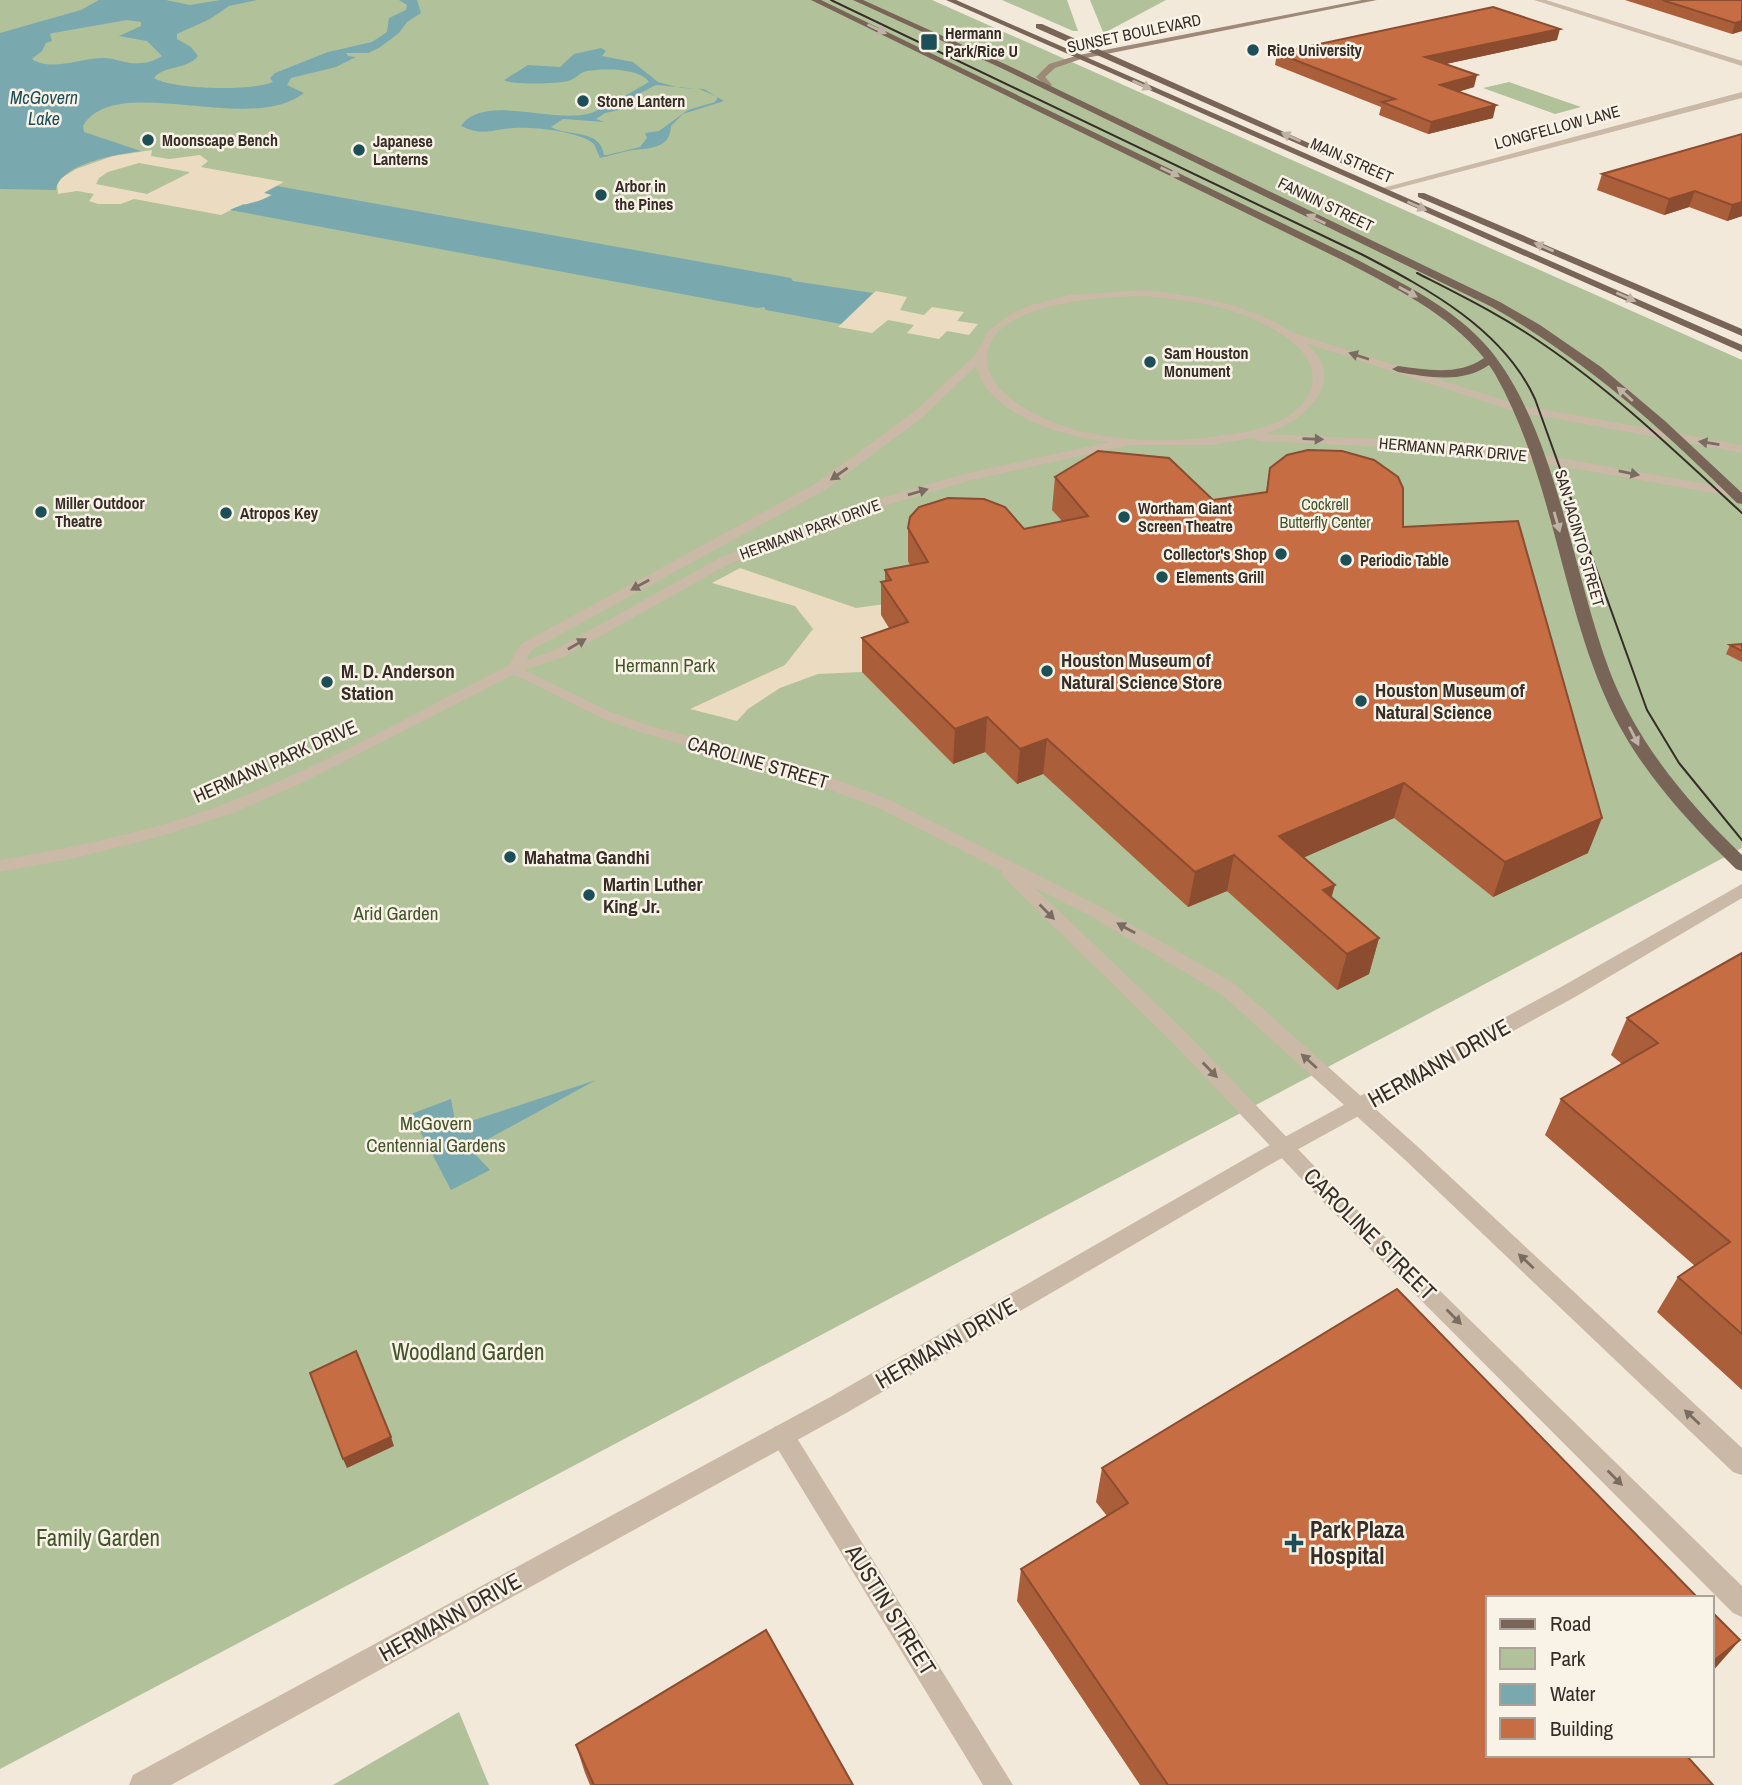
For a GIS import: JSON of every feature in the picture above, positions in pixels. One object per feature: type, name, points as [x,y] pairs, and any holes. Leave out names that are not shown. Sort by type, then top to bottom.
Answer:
[{"type":"main road","name":"SAN JACINTO STREET","points":[[815,0],[1348,259],[1422,299],[1467,332],[1503,374],[1538,457],[1588,627],[1612,692],[1640,747],[1689,811],[1742,864]]},
{"type":"main road","name":"FANNIN STREET","points":[[857,0],[1048,85],[1498,307],[1573,352],[1677,438],[1740,496]]},
{"type":"main road","name":"MAIN STREET","points":[[950,0],[1742,349]]},
{"type":"main road","name":"SUNSET BOULEVARD","points":[[1048,85],[1040,76],[1044,70],[1079,57],[1373,0]]},
{"type":"main road","name":"MAIN STREET","points":[[1034,24],[1375,175]]},
{"type":"main road","name":"MAIN STREET","points":[[1387,180],[1742,333]]},
{"type":"main road","points":[[1398,369],[1464,374],[1482,367],[1491,359]]},
{"type":"street","points":[[1538,0],[1742,64]]},
{"type":"street","name":"LONGFELLOW LANE","points":[[1380,190],[1742,95]]},
{"type":"street","name":"HERMANN PARK DRIVE","points":[[514,669],[526,647],[820,487],[918,415],[979,357],[992,333],[1017,315],[1058,300],[1100,294],[1145,293],[1190,298],[1252,315],[1292,335]]},
{"type":"street","points":[[1292,335],[1517,408],[1742,449]]},
{"type":"street","points":[[979,357],[981,369],[996,393],[1028,415],[1073,432],[1127,442],[1188,444],[1245,436],[1277,425],[1302,411],[1316,392],[1320,374],[1311,354],[1292,335]]},
{"type":"street","name":"HERMANN PARK DRIVE","points":[[1245,436],[1425,445],[1538,457],[1740,496]]},
{"type":"street","name":"HERMANN PARK DRIVE","points":[[0,866],[76,852],[180,825],[227,809],[296,779],[514,669],[558,654],[726,560],[866,507],[969,477],[1127,442]]},
{"type":"street","name":"CAROLINE STREET","points":[[514,669],[606,715],[645,729],[797,771],[873,799],[1095,911],[1228,989],[1360,1107],[1742,1464]]},
{"type":"street","name":"CAROLINE STREET","points":[[999,863],[1179,1037],[1284,1147],[1742,1604]]},
{"type":"street","name":"HERMANN DRIVE","points":[[144,1785],[782,1436],[1284,1147],[1568,992],[1742,890]]},
{"type":"street","name":"AUSTIN STREET","points":[[782,1436],[999,1785]]},
{"type":"green space","name":"Hermann Park","points":[[0,0],[932,0],[1742,360],[1742,848],[0,1769]]},
{"type":"green space","points":[[1002,0],[1067,0],[1078,31],[1073,31]]},
{"type":"green space","points":[[1090,0],[1166,0],[1103,32]]},
{"type":"green space","points":[[1509,82],[1581,107],[1555,114],[1483,88]]},
{"type":"green space","points":[[459,1712],[489,1785],[333,1785]]},
{"type":"shaded area","points":[[152,150],[151,156],[169,159],[200,155],[208,161],[201,167],[284,182],[265,192],[273,194],[252,205],[243,204],[221,215],[134,199],[121,204],[98,204],[89,201],[94,194],[77,191],[58,194],[57,184],[60,179],[76,169],[113,156]],"holes":[[[139,163],[189,172],[147,194],[96,184],[99,178],[108,172]]]},
{"type":"shaded area","points":[[876,291],[907,297],[900,310],[924,315],[932,307],[964,312],[957,321],[978,324],[969,335],[947,331],[939,339],[907,333],[914,325],[888,320],[872,333],[838,327]]},
{"type":"shaded area","points":[[740,568],[856,608],[885,604],[901,647],[862,672],[818,674],[780,688],[748,709],[737,721],[690,709],[785,665],[813,629],[795,606],[712,583]]},
{"type":"water","name":"McGovern Lake","points":[[99,0],[166,0],[190,5],[220,0],[257,0],[229,6],[210,19],[177,34],[177,39],[191,47],[198,56],[188,64],[164,71],[154,78],[178,85],[213,88],[263,85],[273,82],[270,78],[275,73],[328,52],[372,42],[387,32],[389,18],[406,10],[407,5],[399,0],[417,0],[421,13],[379,48],[368,53],[346,53],[356,57],[336,67],[291,78],[287,85],[304,93],[280,105],[251,109],[153,103],[123,104],[99,111],[83,126],[84,132],[141,151],[105,158],[79,167],[60,181],[56,190],[0,189],[0,33],[81,10]],"holes":[[[127,20],[141,22],[141,26],[119,36],[147,41],[162,56],[152,61],[136,63],[103,58],[48,64],[32,59],[42,51],[46,43],[52,41],[50,34]]]},
{"type":"water","points":[[601,48],[606,51],[602,56],[633,62],[658,82],[677,87],[656,85],[623,102],[624,109],[605,113],[596,119],[605,122],[563,119],[551,127],[590,137],[601,146],[604,155],[640,147],[647,138],[645,133],[659,131],[688,110],[715,102],[718,97],[724,101],[683,114],[671,126],[667,139],[659,146],[600,158],[594,144],[567,133],[523,128],[482,132],[461,126],[473,115],[490,111],[573,116],[591,113],[605,105],[603,100],[623,97],[649,82],[638,74],[611,69],[587,71],[571,80],[555,83],[504,80],[528,65],[560,67],[574,54]]},
{"type":"water","points":[[277,186],[791,278],[793,281],[873,293],[841,324],[766,310],[764,307],[757,308],[230,210],[272,195],[264,193]]},
{"type":"water","points":[[596,1080],[470,1149],[490,1170],[451,1190],[411,1114],[451,1099],[456,1126]]},
{"type":"building","points":[[1662,0],[1742,0],[1742,21],[1735,23]]},
{"type":"building","points":[[1493,7],[1560,29],[1425,57],[1477,75],[1440,85],[1496,105],[1431,122],[1382,102],[1395,99],[1277,53]]},
{"type":"building","points":[[1742,134],[1742,202],[1732,205],[1695,191],[1669,199],[1602,174]]},
{"type":"building","name":"Houston Museum of Natural Science","points":[[1308,450],[1342,451],[1374,460],[1398,477],[1403,488],[1403,527],[1518,521],[1602,818],[1505,862],[1404,783],[1279,836],[1335,885],[1323,890],[1379,938],[1347,954],[1234,855],[1195,872],[1047,739],[1020,749],[987,717],[955,729],[862,638],[908,622],[881,582],[891,580],[885,570],[928,562],[908,528],[910,517],[919,507],[948,498],[984,499],[1005,507],[1024,529],[1088,516],[1055,477],[1098,451],[1169,458],[1213,500],[1267,492],[1270,468],[1287,455]]},
{"type":"building","points":[[1742,644],[1742,651],[1730,645]]},
{"type":"building","points":[[1742,953],[1742,1334],[1678,1277],[1730,1242],[1561,1099],[1658,1043],[1627,1018]]},
{"type":"building","name":"Park Plaza Hospital","points":[[1397,1289],[1696,1596],[1486,1596],[1486,1757],[1688,1757],[1713,1785],[1168,1785],[1021,1569],[1128,1503],[1102,1468]]},
{"type":"building","points":[[356,1351],[391,1437],[343,1459],[310,1373]]},
{"type":"building","points":[[1714,1614],[1740,1640],[1714,1660]]},
{"type":"building","points":[[766,1630],[853,1785],[594,1785],[576,1745]]},
{"type":"tram line","points":[[831,0],[1363,255],[1438,297],[1484,332],[1521,374],[1535,399],[1647,710],[1679,763],[1742,840]]},
{"type":"tram line","points":[[1417,273],[1512,324],[1570,363],[1646,425],[1742,513]]},
{"type":"place","name":"Hermann Park/Rice U","points":[[929,42]]},
{"type":"place","name":"Rice University","points":[[1253,50]]},
{"type":"place","name":"Stone Lantern","points":[[583,101]]},
{"type":"place","name":"Moonscape Bench","points":[[148,140]]},
{"type":"place","name":"Japanese Lanterns","points":[[359,150]]},
{"type":"place","name":"Arbor in the Pines","points":[[601,195]]},
{"type":"place","name":"Sam Houston Monument","points":[[1150,362]]},
{"type":"place","name":"Miller Outdoor Theatre","points":[[41,512]]},
{"type":"place","name":"Atropos Key","points":[[226,513]]},
{"type":"place","name":"Wortham Giant Screen Theatre","points":[[1124,517]]},
{"type":"place","name":"Collector's Shop","points":[[1281,554]]},
{"type":"place","name":"Periodic Table","points":[[1346,560]]},
{"type":"place","name":"Elements Grill","points":[[1162,577]]},
{"type":"place","name":"Houston Museum of Natural Science Store","points":[[1047,671]]},
{"type":"place","name":"M. D. Anderson Station","points":[[327,682]]},
{"type":"place","name":"Houston Museum of Natural Science","points":[[1361,701]]},
{"type":"place","name":"Mahatma Gandhi","points":[[510,857]]},
{"type":"place","name":"Martin Luther King Jr.","points":[[589,895]]},
{"type":"place","name":"Park Plaza Hospital","points":[[1294,1543]]},
{"type":"park label","name":"Cockrell Butterfly Center","points":[[1325,513]]},
{"type":"park label","name":"Arid Garden","points":[[396,913]]},
{"type":"park label","name":"McGovern Centennial Gardens","points":[[436,1134]]},
{"type":"park label","name":"Woodland Garden","points":[[468,1352]]},
{"type":"park label","name":"Family Garden","points":[[98,1538]]}]
